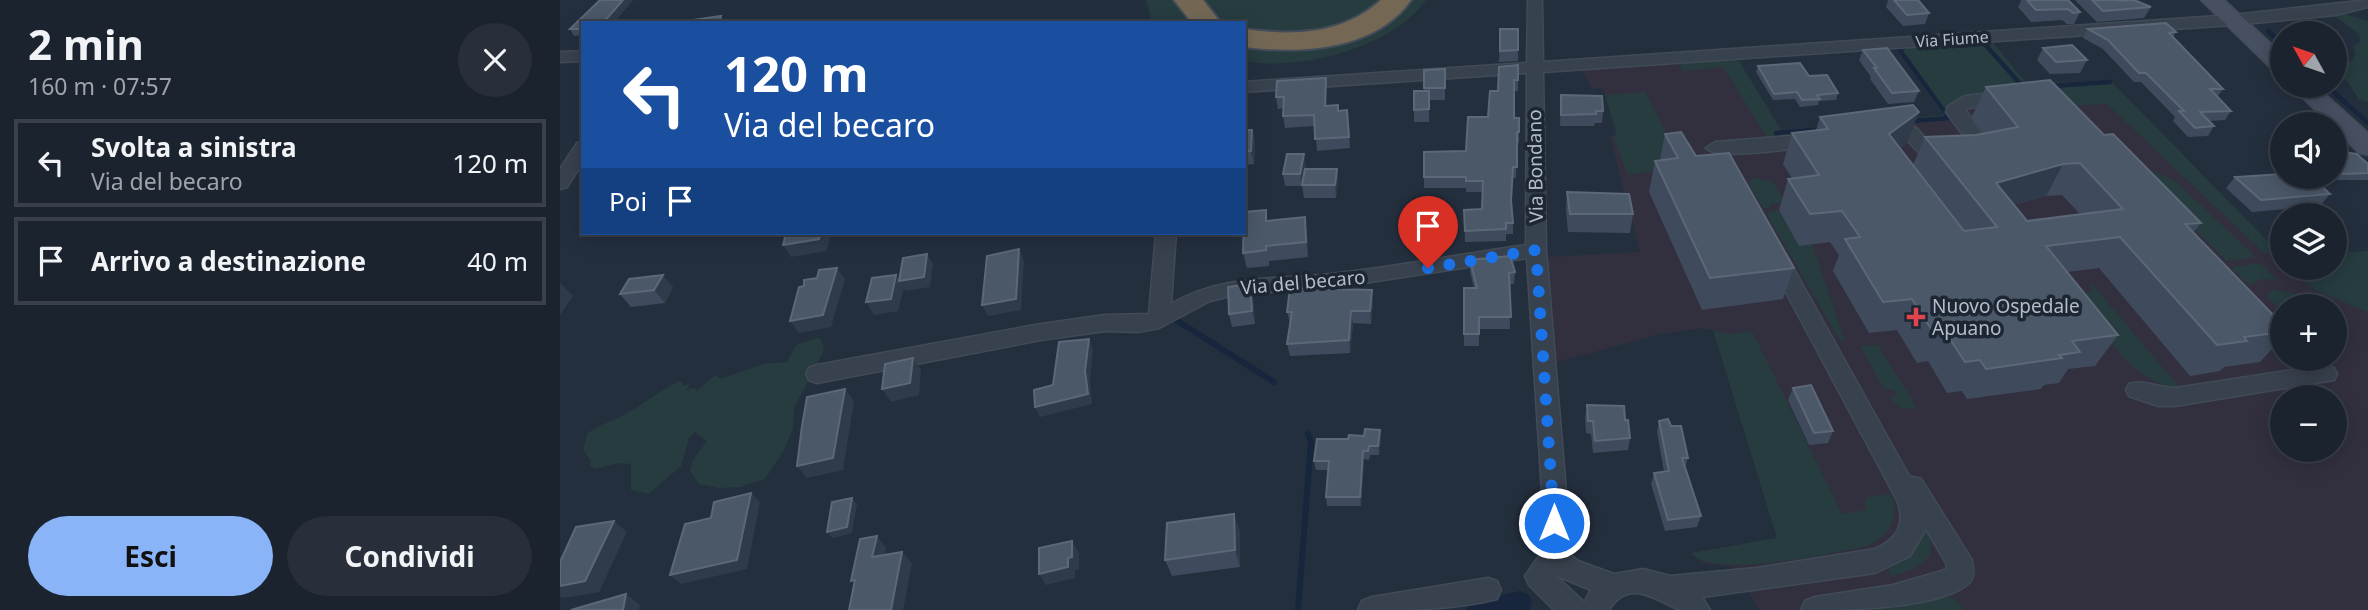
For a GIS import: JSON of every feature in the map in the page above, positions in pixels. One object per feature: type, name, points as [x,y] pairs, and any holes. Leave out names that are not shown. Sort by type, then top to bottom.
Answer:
[{"type":"highway","points":[[1188,0],[1205,21]]},
{"type":"highway","points":[[1246,38],[1301,42],[1330,37],[1376,20],[1397,0]]},
{"type":"main road","points":[[2212,0],[2270,55]]},
{"type":"main road","points":[[2316,98],[2368,147]]},
{"type":"street","name":"Via Bondano","points":[[1535,0],[1536,250],[1554,492],[1546,567]]},
{"type":"street","name":"Via Fiume","points":[[1246,87],[2233,20],[2336,10],[2368,2]]},
{"type":"street","points":[[2073,9],[2092,29]]},
{"type":"street","points":[[560,57],[581,56]]},
{"type":"street","points":[[1862,133],[1908,129],[1936,158],[1977,155],[1983,149],[1955,112],[1957,106],[1971,100],[2022,95]]},
{"type":"street","points":[[1715,148],[1747,147],[1835,136]]},
{"type":"street","points":[[560,183],[581,150]]},
{"type":"street","points":[[1159,320],[1166,235]]},
{"type":"street","points":[[1594,610],[1605,594],[1615,587],[1643,580],[1672,588],[1798,574],[1875,561],[1893,555],[1911,534],[1914,522],[1911,505],[1886,453],[1768,242]]},
{"type":"street","name":"Via del becaro","points":[[817,374],[1041,332],[1159,320],[1204,295],[1238,287],[1331,281],[1536,250]]},
{"type":"street","points":[[2137,390],[2158,397],[2175,397],[2326,374]]},
{"type":"street","points":[[1815,610],[1912,592],[1954,581],[1961,573],[1958,560],[1913,488],[1886,453]]},
{"type":"street","points":[[1546,567],[1569,569],[1615,587]]},
{"type":"street","points":[[1546,567],[1573,610]]},
{"type":"street","points":[[1672,588],[1696,610]]},
{"type":"street","points":[[1372,610],[1488,590]]},
{"type":"shaded area","name":"Nuovo Ospedale Apuano","points":[[1989,38],[2027,84],[2110,80],[2270,244],[2270,280],[2347,280],[2347,252],[2368,251],[2368,610],[1759,610],[1733,567],[1702,563],[1691,553],[1777,538],[1713,330],[1702,328],[1660,334],[1551,364],[1547,257],[1640,252],[1610,137],[1617,135],[1605,95],[1601,88],[1592,89],[1582,70],[1736,59],[1781,130],[1943,115],[1897,50]]},
{"type":"green space","points":[[1146,0],[1178,0],[1194,21],[1151,21]]},
{"type":"green space","points":[[1195,0],[1390,0],[1357,22],[1322,32],[1246,34],[1246,21],[1215,21]]},
{"type":"green space","points":[[1405,0],[1426,0],[1411,17],[1392,31],[1344,52],[1291,63],[1246,61],[1246,43],[1297,46]]},
{"type":"green space","points":[[2345,14],[2368,21],[2368,102],[2359,100],[2347,81],[2347,60],[2352,61],[2355,54],[2353,46],[2360,42],[2359,34],[2347,25],[2347,21],[2335,16]]},
{"type":"green space","points":[[1989,38],[2027,84],[2110,80],[2270,244],[2270,254],[2264,253],[2107,104],[2065,106],[1967,98],[1952,105],[1952,119],[1768,139],[1723,67],[1683,71],[1678,63],[1732,59],[1739,61],[1781,130],[1943,115],[1897,50],[1898,45]]},
{"type":"green space","points":[[1645,92],[1683,167],[1628,175],[1613,136],[1617,135],[1605,95]]},
{"type":"green space","points":[[2158,173],[2175,181],[2256,257],[2227,261],[2148,184],[2147,174]]},
{"type":"green space","points":[[1756,178],[1773,182],[1785,202],[1769,204],[1770,208],[1763,208],[1750,186],[1750,181]]},
{"type":"green space","points":[[1779,210],[1799,246],[1812,244],[1845,341],[1841,342],[1766,213]]},
{"type":"green space","points":[[2368,251],[2368,312],[2347,303],[2347,294],[2325,294],[2302,280],[2347,280],[2347,252]]},
{"type":"green space","points":[[2260,263],[2270,272],[2270,280],[2261,279],[2249,285],[2231,267]]},
{"type":"green space","points":[[2093,285],[2180,388],[2147,377],[2120,353],[2075,294],[2093,292],[2088,286]]},
{"type":"green space","points":[[2273,290],[2296,294],[2270,294],[2270,300],[2267,297]]},
{"type":"green space","points":[[1713,330],[1730,334],[1752,331],[1842,514],[1867,510],[1865,502],[1868,497],[1892,494],[1893,521],[1880,539],[1863,547],[1747,565],[1704,561],[1691,553],[1777,538]]},
{"type":"green space","points":[[819,337],[824,346],[823,353],[794,408],[793,429],[783,452],[765,479],[740,487],[719,488],[699,484],[690,471],[693,460],[707,441],[695,432],[689,438],[681,466],[649,494],[631,490],[631,464],[618,463],[594,469],[590,465],[591,461],[583,450],[587,434],[679,381],[683,382],[682,386],[690,384],[686,390],[694,388],[697,391],[715,375],[721,379],[763,364],[787,362],[796,345]]},
{"type":"green space","points":[[1878,345],[1917,408],[1904,409],[1898,406],[1889,397],[1897,396],[1893,389],[1884,389],[1860,346]]},
{"type":"green space","points":[[1920,511],[1930,537],[1930,554],[1917,567],[1891,576],[1886,566]]},
{"type":"green space","points":[[1945,597],[1954,598],[1964,610],[1870,610]]},
{"type":"building","points":[[600,0],[623,0],[605,21],[581,21],[581,29],[570,29]]},
{"type":"building","points":[[1894,0],[1918,0],[1929,13],[1907,15]]},
{"type":"building","points":[[2027,0],[2068,0],[2080,12],[2073,13],[2068,9],[2036,10]]},
{"type":"building","points":[[2092,0],[2134,0],[2151,7],[2103,11]]},
{"type":"building","points":[[721,16],[720,21],[686,21]]},
{"type":"building","points":[[2166,23],[2176,32],[2169,33],[2223,89],[2210,89],[2231,111],[2200,112],[2214,126],[2195,128],[2179,111],[2184,111],[2146,73],[2139,73],[2108,40],[2088,29]]},
{"type":"building","points":[[1500,29],[1518,29],[1518,50],[1500,51]]},
{"type":"building","points":[[2072,45],[2087,60],[2056,62],[2043,48]]},
{"type":"building","points":[[1887,48],[1919,91],[1892,93],[1863,50]]},
{"type":"building","points":[[1800,63],[1809,76],[1827,75],[1838,93],[1817,95],[1820,99],[1802,100],[1797,92],[1774,94],[1758,66]]},
{"type":"building","points":[[1518,65],[1518,80],[1514,80],[1514,118],[1519,118],[1519,132],[1517,167],[1513,167],[1513,223],[1506,223],[1506,229],[1465,231],[1464,210],[1482,209],[1483,181],[1466,181],[1466,177],[1424,177],[1424,152],[1466,151],[1468,117],[1488,117],[1490,91],[1498,91],[1499,67]]},
{"type":"building","points":[[1445,69],[1445,88],[1424,88],[1424,70]]},
{"type":"building","points":[[1326,78],[1325,106],[1338,105],[1338,111],[1347,110],[1349,137],[1315,139],[1314,115],[1283,116],[1284,97],[1276,97],[1277,81]]},
{"type":"building","points":[[2050,80],[2104,135],[2113,134],[2201,223],[2185,224],[2270,312],[2270,334],[2244,337],[2247,341],[2217,345],[2120,237],[2046,246],[2118,335],[2072,341],[2080,352],[2059,355],[2062,358],[1986,369],[1980,360],[1965,362],[1944,330],[1933,332],[1912,299],[1883,302],[1845,239],[1860,237],[1842,211],[1810,214],[1788,179],[1819,175],[1792,133],[1828,129],[1820,117],[1913,105],[1919,112],[1889,134],[1964,231],[1997,227],[1925,137],[1976,135],[2018,127],[1986,87]],"holes":[[[2080,163],[2123,209],[2027,221],[1996,183],[2063,164]]]},
{"type":"building","points":[[1414,91],[1429,91],[1429,109],[1414,110]]},
{"type":"building","points":[[1561,95],[1602,96],[1603,111],[1596,111],[1596,114],[1561,115]]},
{"type":"building","points":[[1246,130],[1252,130],[1251,151],[1246,152]]},
{"type":"building","points":[[1681,132],[1696,156],[1729,153],[1794,268],[1710,278],[1655,161],[1678,158],[1665,134]]},
{"type":"building","points":[[2347,153],[2357,154],[2368,164],[2368,173],[2347,174]]},
{"type":"building","points":[[1287,154],[1304,154],[1300,174],[1283,174]]},
{"type":"building","points":[[1305,169],[1337,169],[1335,185],[1302,185]]},
{"type":"building","points":[[2270,175],[2270,189],[2325,189],[2330,194],[2261,200],[2235,177]]},
{"type":"building","points":[[1567,192],[1629,194],[1633,214],[1570,214]]},
{"type":"building","points":[[1266,210],[1266,221],[1305,217],[1306,242],[1266,246],[1266,250],[1243,253],[1246,212]]},
{"type":"building","points":[[786,235],[820,235],[819,239],[783,245]]},
{"type":"building","points":[[1019,249],[1016,299],[982,305],[987,256]]},
{"type":"building","points":[[927,254],[924,277],[899,281],[903,258]]},
{"type":"building","points":[[1510,256],[1515,272],[1509,273],[1511,317],[1479,317],[1479,334],[1464,334],[1464,288],[1477,288],[1470,260]]},
{"type":"building","points":[[837,268],[823,315],[790,321],[799,287],[804,286],[804,280],[817,278],[819,270]]},
{"type":"building","points":[[663,275],[654,290],[620,294],[629,279]]},
{"type":"building","points":[[896,275],[891,299],[866,302],[872,278]]},
{"type":"building","points":[[1250,284],[1252,311],[1229,314],[1228,287]]},
{"type":"building","points":[[1290,288],[1372,290],[1370,311],[1351,311],[1349,340],[1287,344],[1292,312],[1287,312]]},
{"type":"building","points":[[1089,339],[1085,371],[1088,394],[1035,407],[1034,390],[1053,385],[1059,342]]},
{"type":"building","points":[[913,358],[910,383],[882,389],[885,364]]},
{"type":"building","points":[[1811,385],[1833,431],[1814,433],[1793,388]]},
{"type":"building","points":[[845,389],[833,458],[797,466],[807,397]]},
{"type":"building","points":[[1587,405],[1624,406],[1630,438],[1595,441],[1593,421],[1588,421]]},
{"type":"building","points":[[1668,419],[1671,426],[1681,426],[1688,458],[1682,458],[1701,516],[1668,520],[1654,473],[1669,471],[1659,421]]},
{"type":"building","points":[[1365,429],[1380,430],[1378,446],[1369,446],[1368,451],[1363,451],[1360,497],[1326,497],[1329,461],[1314,461],[1317,439],[1364,436]]},
{"type":"building","points":[[751,493],[737,560],[670,575],[685,524],[711,518],[714,502]]},
{"type":"building","points":[[852,498],[847,527],[827,532],[832,502]]},
{"type":"building","points":[[1234,514],[1235,550],[1165,560],[1167,523]]},
{"type":"building","points":[[614,521],[585,581],[560,586],[560,562],[576,527]]},
{"type":"building","points":[[877,536],[872,557],[902,552],[891,610],[849,610],[855,580],[851,581],[860,539]]},
{"type":"building","points":[[1072,541],[1072,557],[1068,558],[1068,567],[1039,574],[1039,548]]},
{"type":"building","points":[[626,594],[623,610],[571,610]]},
{"type":"waterway","points":[[1977,41],[1982,41],[2023,87]]},
{"type":"waterway","points":[[1905,47],[1899,49],[1949,118],[1912,121]]},
{"type":"waterway","points":[[2051,86],[2110,82]]},
{"type":"waterway","points":[[2340,98],[2368,123]]},
{"type":"waterway","points":[[1778,138],[1776,133],[1822,129]]},
{"type":"waterway","points":[[1173,318],[1274,382]]},
{"type":"waterway","points":[[1298,610],[1311,442],[1308,434]]},
{"type":"waterway","points":[[1478,610],[1520,603]]},
{"type":"place","name":"Nuovo Ospedale Apuano","points":[[1916,317]]},
{"type":"route","points":[[1428,268],[1536,250],[1554,523]]}]
